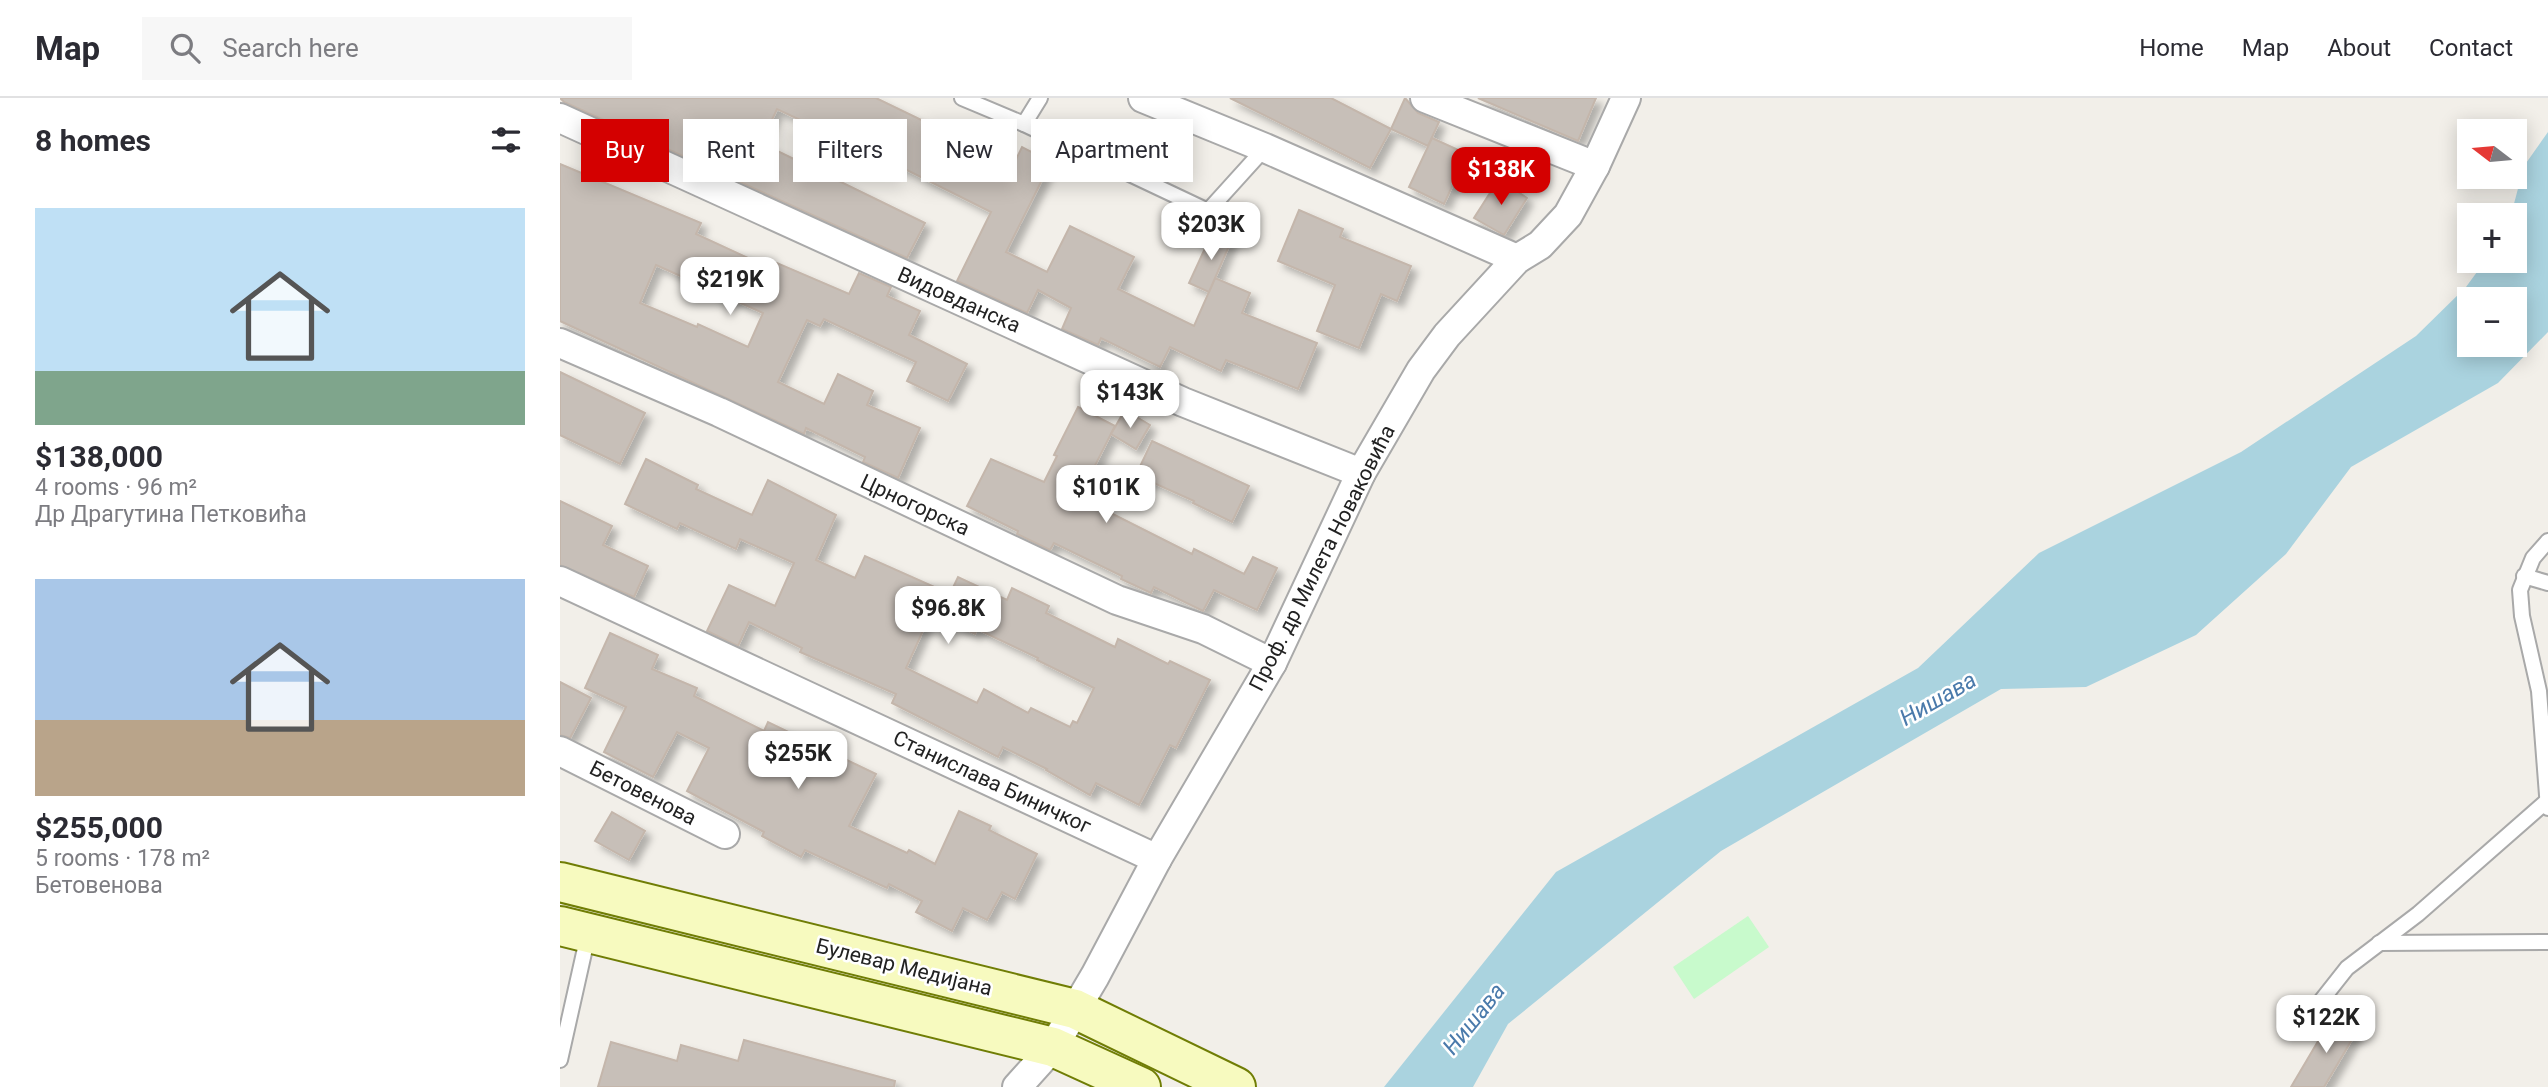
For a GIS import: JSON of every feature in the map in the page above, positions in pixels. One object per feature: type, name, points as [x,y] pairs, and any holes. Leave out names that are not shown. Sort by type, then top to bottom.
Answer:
[{"type":"main road","name":"Булевар Медијана","points":[[560,882],[1075,1009],[1228,1083]]},
{"type":"main road","name":"Булевар Медијана","points":[[574,929],[1053,1046],[1141,1087]]},
{"type":"street","points":[[1143,98],[1265,148],[1517,259]]},
{"type":"street","points":[[1425,98],[1595,166]]},
{"type":"street","name":"Проф. др Милета Новаковића","points":[[1053,1046],[1157,859],[1272,663],[1360,473],[1421,370],[1447,335],[1517,259],[1540,245],[1569,215],[1626,98]]},
{"type":"street","name":"Видовданска","points":[[560,118],[1183,402],[1360,473]]},
{"type":"street","name":"Црногорска","points":[[560,343],[719,412],[1117,600],[1203,629],[1272,663]]},
{"type":"street","name":"Станислава Биничког","points":[[560,581],[1157,859]]},
{"type":"street","name":"Бетовенова","points":[[560,751],[725,834]]},
{"type":"street","points":[[1017,1087],[1053,1046]]},
{"type":"lane","points":[[962,98],[1024,124],[1208,211],[1265,148]]},
{"type":"lane","points":[[1024,124],[1040,98]]},
{"type":"lane","points":[[2548,541],[2533,558],[2520,590],[2539,691],[2548,808]]},
{"type":"lane","points":[[2524,576],[2548,583]]},
{"type":"lane","points":[[2317,1006],[2347,968],[2418,914],[2548,800]]},
{"type":"lane","points":[[560,1060],[574,929]]},
{"type":"lane","points":[[2379,943],[2548,942]]},
{"type":"green space","points":[[1748,916],[1769,947],[1694,999],[1673,967]]},
{"type":"water","points":[[2548,132],[2548,332],[2527,353],[2527,287],[2466,287],[2476,273],[2527,273],[2527,203],[2514,203],[2518,189],[2527,189],[2527,162]]},
{"type":"water","name":"Нишава","points":[[2457,296],[2457,357],[2523,357],[2498,383],[2351,467],[2286,554],[2196,635],[2086,687],[2001,689],[1721,851],[1508,1024],[1473,1087],[1384,1087],[1556,872],[1918,668],[2039,553],[2241,452],[2416,336]]},
{"type":"building","points":[[560,98],[876,98],[921,120],[921,177],[907,170],[907,119],[798,119],[777,109],[772,119],[683,119],[683,156],[669,150],[669,119],[601,119]]},
{"type":"building","points":[[1230,98],[1331,98],[1391,129],[1370,168]]},
{"type":"building","points":[[1405,98],[1418,113],[1439,122],[1428,146],[1391,129]]},
{"type":"building","points":[[1478,98],[1596,98],[1578,141]]},
{"type":"building","points":[[1432,138],[1467,154],[1444,204],[1409,187]]},
{"type":"building","points":[[1022,147],[1031,152],[1031,182],[1041,182],[1006,252],[1047,272],[1070,226],[1134,257],[1118,289],[1194,326],[1215,278],[1250,293],[1242,313],[1317,343],[1298,389],[1226,360],[1221,371],[1170,347],[1160,367],[1101,338],[1098,345],[1062,329],[1071,308],[1038,290],[1027,313],[957,281],[991,212],[931,182],[1017,182],[1017,157]]},
{"type":"building","points":[[779,152],[793,159],[793,182],[841,182],[925,223],[907,258],[740,182],[779,182]]},
{"type":"building","points":[[560,164],[581,173],[581,182],[603,182],[701,223],[696,234],[774,270],[777,263],[849,294],[859,273],[891,287],[887,296],[920,311],[909,335],[967,364],[948,401],[907,381],[916,362],[824,319],[820,326],[807,320],[778,382],[824,404],[838,374],[873,391],[867,405],[920,428],[898,478],[863,462],[865,457],[806,428],[804,434],[560,321]],"holes":[[[656,265],[763,313],[748,347],[698,324],[697,327],[640,303]]]},
{"type":"building","points":[[1499,179],[1527,198],[1504,235],[1474,218]]},
{"type":"building","points":[[1299,210],[1343,229],[1340,237],[1411,266],[1397,301],[1381,294],[1359,348],[1317,331],[1335,285],[1278,261]]},
{"type":"building","points":[[1213,231],[1232,239],[1209,292],[1189,283]]},
{"type":"building","points":[[560,372],[645,413],[620,464],[560,435]]},
{"type":"building","points":[[1078,407],[1115,426],[1079,497],[1192,554],[1194,549],[1244,574],[1253,557],[1277,568],[1257,610],[1214,590],[1203,611],[1154,587],[1151,593],[1054,543],[1050,550],[967,506],[991,459],[1044,482]]},
{"type":"building","points":[[1125,410],[1150,425],[1136,449],[1111,434]]},
{"type":"building","points":[[1152,441],[1249,486],[1232,522],[1193,503],[1194,501],[1136,475]]},
{"type":"building","points":[[646,459],[698,485],[696,489],[752,515],[768,480],[836,515],[816,560],[855,578],[865,556],[950,594],[958,577],[1007,600],[1012,588],[1049,606],[1046,613],[1115,647],[1118,639],[1168,664],[1170,661],[1210,680],[1176,748],[1170,745],[1139,805],[1096,783],[1090,795],[1003,747],[998,757],[892,703],[896,694],[800,652],[802,648],[749,622],[738,646],[707,631],[729,585],[775,606],[794,563],[740,539],[736,549],[680,523],[677,529],[625,504]],"holes":[[[931,613],[975,634],[977,629],[1094,688],[1077,723],[1073,721],[1070,727],[1031,708],[1028,713],[984,689],[977,703],[906,668]]]},
{"type":"building","points":[[560,501],[612,526],[603,545],[648,566],[634,597],[560,565]]},
{"type":"building","points":[[610,633],[658,655],[652,669],[697,688],[694,696],[764,731],[768,722],[876,774],[849,826],[907,853],[909,850],[935,864],[959,811],[991,826],[989,830],[1037,854],[1015,899],[1002,892],[987,920],[963,908],[952,931],[916,912],[922,901],[889,884],[887,888],[805,850],[801,857],[762,836],[764,832],[687,791],[709,748],[677,732],[653,777],[604,752],[626,707],[585,688]]},
{"type":"building","points":[[560,682],[591,698],[570,738],[560,735]]},
{"type":"building","points":[[612,812],[645,831],[629,860],[595,841]]},
{"type":"building","points":[[2333,1016],[2357,1031],[2324,1087],[2291,1087]]},
{"type":"building","points":[[744,1040],[895,1081],[894,1087],[598,1087],[611,1042],[677,1061],[681,1045],[738,1061]]}]
